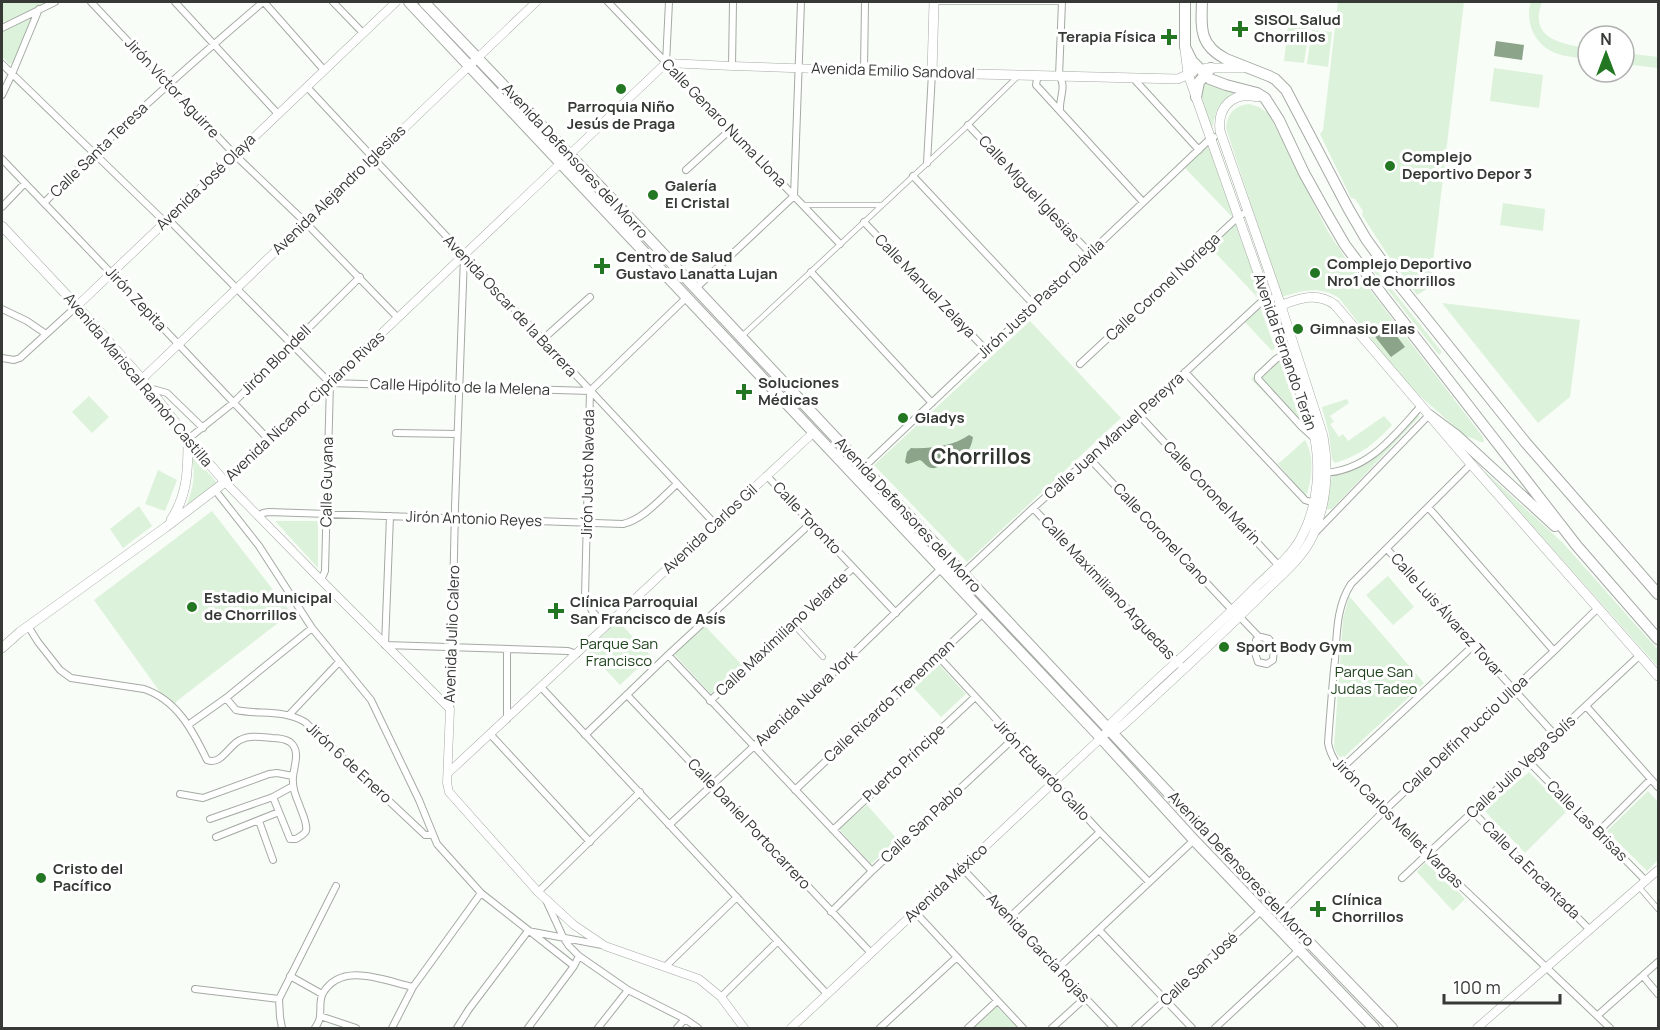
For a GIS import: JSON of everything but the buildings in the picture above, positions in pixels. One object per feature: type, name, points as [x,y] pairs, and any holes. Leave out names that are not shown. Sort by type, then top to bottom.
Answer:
[{"type":"main road","name":"Avenida Defensores del Morro","points":[[409,2],[741,337],[863,468],[945,564]]},
{"type":"main road","name":"Avenida Defensores del Morro","points":[[424,2],[479,58],[687,297],[814,432],[945,564],[1392,1029]]},
{"type":"main road","points":[[932,73],[934,2]]},
{"type":"main road","points":[[1185,2],[1185,47],[1192,61],[1217,82],[1257,93],[1265,98],[1279,120],[1323,209],[1345,245],[1577,546],[1659,639]]},
{"type":"main road","points":[[1202,2],[1201,30],[1208,45],[1219,56],[1275,79],[1286,90],[1366,239],[1401,287],[1526,443],[1659,594]]},
{"type":"main road","name":"Avenida Fernando Terán","points":[[1185,47],[1188,74],[1238,217],[1274,303],[1323,436],[1326,455],[1314,503],[1303,535],[1282,568]]},
{"type":"main road","name":"Avenida Emilio Sandoval","points":[[932,73],[1178,79],[1188,74],[1205,71],[1252,68]]},
{"type":"main road","points":[[1196,97],[1197,86],[1205,71]]},
{"type":"main road","name":"Avenida Fernando Terán","points":[[1106,734],[1112,723],[1180,665],[1306,547],[1313,534],[1324,496],[1316,439],[1287,353],[1248,211],[1221,134],[1219,122],[1220,114],[1225,106],[1240,97],[1249,95],[1263,99],[1269,104]]},
{"type":"main road","name":"Avenida Mariscal Ramón Castilla","points":[[2,226],[142,379],[188,439],[225,482]]},
{"type":"main road","points":[[1274,303],[1308,296],[1320,297],[1331,302],[1659,676]]},
{"type":"main road","points":[[1429,415],[1456,435],[1577,546]]},
{"type":"main road","points":[[166,527],[180,504],[186,487],[188,439]]},
{"type":"main road","name":"Avenida Nicanor Cipriano Rivas","points":[[2,648],[28,626],[225,482]]},
{"type":"main road","name":"Avenida Defensores del Morro","points":[[958,578],[983,613],[1106,734],[1194,840],[1374,1029]]},
{"type":"street","points":[[2,28],[55,2]]},
{"type":"street","name":"Jirón Víctor Aguirre","points":[[91,2],[235,155],[305,222],[398,318]]},
{"type":"street","points":[[175,2],[278,114]]},
{"type":"street","points":[[264,2],[324,70]]},
{"type":"street","name":"Calle Santa Teresa","points":[[44,203],[93,153],[264,2]]},
{"type":"street","points":[[333,2],[363,33]]},
{"type":"street","name":"Avenida José Olaya","points":[[2,357],[14,360],[20,358],[396,2]]},
{"type":"street","name":"Avenida Alejandro Iglesias","points":[[142,379],[536,2]]},
{"type":"street","name":"Calle Genaro Numa Llona","points":[[608,2],[840,244]]},
{"type":"street","points":[[565,158],[666,63],[669,2]]},
{"type":"street","points":[[732,66],[733,2]]},
{"type":"street","points":[[794,196],[801,2]]},
{"type":"street","points":[[864,70],[865,2]]},
{"type":"street","points":[[934,2],[1062,2],[1059,76],[1063,87],[1060,110]]},
{"type":"street","points":[[2,95],[39,9]]},
{"type":"street","name":"Avenida Emilio Sandoval","points":[[666,63],[932,73]]},
{"type":"street","points":[[2,64],[236,288],[330,383]]},
{"type":"street","points":[[927,163],[932,73]]},
{"type":"street","points":[[741,337],[1019,75]]},
{"type":"street","points":[[1039,76],[1036,85],[1143,202]]},
{"type":"street","points":[[1133,78],[1198,150]]},
{"type":"street","name":"Avenida Oscar de la Barrera","points":[[306,87],[715,524]]},
{"type":"street","name":"Calle Miguel Iglesias","points":[[968,125],[1090,254]]},
{"type":"street","points":[[686,170],[730,130]]},
{"type":"street","name":"Jirón Justo Pastor Dávila","points":[[863,468],[1198,150],[1211,138],[1221,134]]},
{"type":"street","name":"Avenida Nicanor Cipriano Rivas","points":[[225,482],[565,158]]},
{"type":"street","name":"Jirón Zepita","points":[[2,159],[269,440]]},
{"type":"street","points":[[913,176],[1035,306]]},
{"type":"street","points":[[2,207],[24,183]]},
{"type":"street","name":"Jirón Justo Naveda","points":[[606,626],[592,611],[585,597],[590,391],[794,196]]},
{"type":"street","points":[[803,205],[882,205]]},
{"type":"street","name":"Calle Coronel Noriega","points":[[1080,364],[1238,217],[1248,211]]},
{"type":"street","name":"Calle Manuel Zelaya","points":[[864,222],[987,351]]},
{"type":"street","name":"Avenida Julio Calero","points":[[464,256],[454,518],[447,773],[449,792],[546,900],[574,926],[605,946]]},
{"type":"street","points":[[811,272],[932,403]]},
{"type":"street","name":"Jirón Blondell","points":[[188,439],[233,403],[360,277]]},
{"type":"street","points":[[542,340],[590,297]]},
{"type":"street","name":"Calle Juan Manuel Pereyra","points":[[958,578],[1260,303],[1274,303]]},
{"type":"street","points":[[2,309],[27,321],[46,334]]},
{"type":"street","points":[[1287,353],[1276,359],[1258,376],[1258,379],[1316,439]]},
{"type":"street","points":[[1185,372],[1305,500],[1314,503]]},
{"type":"street","name":"Calle Hipólito de la Melena","points":[[330,383],[590,391]]},
{"type":"street","name":"Calle Guyana","points":[[321,580],[325,571],[330,383]]},
{"type":"street","points":[[149,388],[167,393],[203,428]]},
{"type":"street","points":[[1322,473],[1347,468],[1368,459],[1383,447],[1421,406]]},
{"type":"street","name":"Calle Coronel Marín","points":[[1139,415],[1282,568]]},
{"type":"street","points":[[1313,534],[1429,415]]},
{"type":"street","name":"Avenida Carlos Gil","points":[[447,773],[491,735],[814,432]]},
{"type":"street","points":[[396,433],[457,434]]},
{"type":"street","name":"Calle Coronel Cano","points":[[1089,458],[1259,637]]},
{"type":"street","name":"Jirón Carlos Mellet Vargas","points":[[1471,464],[1351,584],[1343,599],[1339,616],[1328,743],[1332,758],[1341,769],[1427,855],[1610,1029]]},
{"type":"street","name":"Calle Toronto","points":[[767,476],[896,613]]},
{"type":"street","points":[[225,482],[450,709]]},
{"type":"street","name":"Jirón Antonio Reyes","points":[[258,516],[269,512],[327,513],[623,524],[633,522],[677,484]]},
{"type":"street","points":[[215,490],[259,546],[312,628],[365,692],[376,709],[437,844],[481,893],[574,966]]},
{"type":"street","points":[[1428,507],[1554,651]]},
{"type":"street","name":"Calle Maximiliano Arguedas","points":[[1033,508],[1180,665]]},
{"type":"street","points":[[385,645],[390,516]]},
{"type":"street","points":[[585,735],[811,523]]},
{"type":"street","name":"Calle Luis Álvarez Tovar","points":[[1387,549],[1555,735]]},
{"type":"street","name":"Avenida Nueva York","points":[[669,825],[896,613],[945,564]]},
{"type":"street","name":"Calle Maximiliano Velarde","points":[[711,701],[853,568]]},
{"type":"street","name":"Calle Delfín Puccio Ulloa","points":[[1281,913],[1384,811],[1598,608]]},
{"type":"street","name":"Calle Ricardo Trenenman","points":[[795,789],[983,613]]},
{"type":"street","points":[[792,623],[823,657]]},
{"type":"street","points":[[28,626],[60,670],[70,678],[144,689],[159,695],[172,705],[188,725],[210,762],[220,758],[238,740],[252,736],[287,740],[294,746],[297,754],[293,786],[305,820],[305,832],[296,840],[290,839],[273,797]]},
{"type":"street","points":[[188,725],[226,698],[312,628]]},
{"type":"street","points":[[1259,637],[1269,639],[1274,645],[1274,658],[1268,664],[1258,662],[1255,656],[1256,640],[1259,637]]},
{"type":"street","points":[[385,645],[568,651],[577,654]]},
{"type":"street","points":[[1341,769],[1473,646]]},
{"type":"street","points":[[507,649],[507,719]]},
{"type":"street","name":"Jirón Eduardo Gallo","points":[[937,655],[1149,882]]},
{"type":"street","name":"Calle Julio Vega Solís","points":[[1402,878],[1640,655]]},
{"type":"street","points":[[668,656],[872,870]]},
{"type":"street","points":[[289,715],[339,662]]},
{"type":"street","points":[[541,687],[827,994]]},
{"type":"street","name":"Calle Daniel Portocarrero","points":[[628,696],[871,953]]},
{"type":"street","name":"Puerto Príncipe","points":[[833,830],[975,697]]},
{"type":"street","name":"Jirón 6 de Enero","points":[[226,698],[233,708],[239,711],[281,713],[296,717],[312,728],[425,835],[432,835]]},
{"type":"street","points":[[1586,706],[1659,787]]},
{"type":"street","name":"Avenida México","points":[[791,1029],[1106,734]]},
{"type":"street","points":[[491,735],[590,842]]},
{"type":"street","name":"Calle San Pablo","points":[[831,912],[872,870],[1014,739]]},
{"type":"street","name":"Calle Las Brisas","points":[[1528,761],[1646,881]]},
{"type":"street","points":[[180,794],[203,798],[269,774],[293,776]]},
{"type":"street","points":[[1598,832],[1651,779]]},
{"type":"street","points":[[210,819],[273,797],[293,786]]},
{"type":"street","points":[[538,892],[640,792]]},
{"type":"street","name":"Calle La Encantada","points":[[1472,811],[1590,930]]},
{"type":"street","points":[[216,837],[279,812]]},
{"type":"street","points":[[259,821],[273,860]]},
{"type":"street","points":[[1009,918],[1100,832]]},
{"type":"street","points":[[1057,969],[1194,840]]},
{"type":"street","name":"Avenida García Rojas","points":[[962,868],[1114,1029]]},
{"type":"street","points":[[1477,1029],[1659,870]]},
{"type":"street","points":[[282,1029],[279,999],[336,886]]},
{"type":"street","points":[[1639,887],[1659,909]]},
{"type":"street","points":[[392,1029],[413,987],[481,893]]},
{"type":"street","points":[[666,966],[737,898]]},
{"type":"street","points":[[546,900],[563,937],[579,956],[628,990],[685,1019],[698,1029]]},
{"type":"street","name":"Calle San José","points":[[1136,1029],[1262,910]]},
{"type":"street","points":[[915,912],[1023,1029]]},
{"type":"street","points":[[1099,930],[1192,1029]]},
{"type":"street","points":[[460,1027],[469,1009],[528,931]]},
{"type":"street","name":"Avenida Julio Calero","points":[[528,931],[605,946],[699,979],[721,997],[744,1029]]},
{"type":"street","points":[[721,997],[778,941]]},
{"type":"street","points":[[1215,1029],[1309,941]]},
{"type":"street","points":[[528,1029],[579,956]]},
{"type":"street","points":[[880,1029],[957,957]]},
{"type":"street","points":[[1598,1016],[1659,962]]},
{"type":"street","points":[[290,976],[322,994]]},
{"type":"street","points":[[315,1029],[320,1016],[322,994],[331,983],[341,977],[365,976],[413,987]]},
{"type":"street","points":[[1642,976],[1659,994]]},
{"type":"street","points":[[195,989],[279,999]]},
{"type":"street","points":[[598,1029],[628,990]]},
{"type":"street","points":[[1052,1029],[1085,998]]},
{"type":"street","points":[[968,1029],[997,1001]]},
{"type":"street","points":[[320,1016],[356,1029]]},
{"type":"street","points":[[677,1029],[685,1019]]},
{"type":"green space","points":[[2,2],[48,2],[2,25]]},
{"type":"green space","name":"Complejo Deportivo Depor 3","points":[[1338,2],[1464,2],[1430,287],[1417,295],[1387,254],[1362,215],[1363,211],[1355,199],[1351,198],[1320,134],[1323,130]]},
{"type":"green space","points":[[1531,2],[1542,2],[1539,24],[1543,31],[1558,41],[1576,46],[1576,58],[1555,53],[1539,42],[1532,30],[1529,9]]},
{"type":"green space","points":[[30,18],[33,19],[14,63],[9,64],[2,56],[2,31]]},
{"type":"green space","points":[[1288,26],[1309,29],[1304,63],[1284,61]]},
{"type":"green space","points":[[1312,30],[1332,32],[1328,67],[1307,64]]},
{"type":"green space","points":[[1636,54],[1658,57],[1658,68],[1636,65]]},
{"type":"green space","points":[[1494,68],[1543,75],[1539,108],[1490,101]]},
{"type":"green space","points":[[1204,79],[1241,93],[1228,97],[1220,106],[1212,130],[1199,91]]},
{"type":"green space","name":"Complejo Deportivo Nro1 de Chorrillos","points":[[1249,104],[1269,114],[1327,230],[1344,256],[1483,437],[1484,442],[1464,435],[1419,395],[1392,366],[1339,298],[1317,290],[1281,297],[1226,128],[1228,118],[1233,111]]},
{"type":"green space","points":[[1209,144],[1234,219],[1185,168]]},
{"type":"green space","points":[[1503,203],[1545,209],[1543,231],[1500,225]]},
{"type":"green space","points":[[1236,223],[1263,295],[1258,298],[1210,247]]},
{"type":"green space","points":[[1370,262],[1442,352],[1439,355],[1367,263]]},
{"type":"green space","points":[[1442,303],[1580,320],[1570,397],[1538,423]]},
{"type":"green space","points":[[1260,307],[1275,348],[1272,351],[1245,322]]},
{"type":"green space","points":[[1030,321],[1121,418],[967,562],[874,465]]},
{"type":"green space","points":[[1277,353],[1305,434],[1251,379]]},
{"type":"green space","points":[[89,396],[109,417],[92,433],[72,412]]},
{"type":"green space","points":[[1347,399],[1349,403],[1330,416],[1334,422],[1330,424],[1339,437],[1343,434],[1348,441],[1384,416],[1392,425],[1366,448],[1335,463],[1332,460],[1329,434],[1322,407]]},
{"type":"green space","points":[[1417,415],[1420,416],[1332,509],[1325,509],[1332,476],[1356,468],[1381,453]]},
{"type":"green space","points":[[1305,440],[1312,468],[1306,497],[1278,464]]},
{"type":"green space","points":[[192,454],[218,484],[183,514],[193,485]]},
{"type":"green space","points":[[1482,469],[1563,543],[1658,650],[1658,667]]},
{"type":"green space","points":[[158,470],[177,480],[165,511],[145,504]]},
{"type":"green space","points":[[139,506],[152,526],[123,548],[110,529]]},
{"type":"green space","name":"Estadio Municipal de Chorrillos","points":[[212,511],[291,613],[175,704],[160,692],[94,600]]},
{"type":"green space","points":[[275,521],[318,521],[318,568]]},
{"type":"green space","points":[[1388,576],[1414,607],[1393,625],[1366,595]]},
{"type":"green space","name":"Parque San Judas Tadeo","points":[[1349,596],[1424,683],[1342,759],[1334,747],[1343,619]]},
{"type":"green space","name":"Parque San Francisco","points":[[618,621],[651,656],[620,685],[587,650]]},
{"type":"green space","points":[[705,626],[742,665],[711,694],[674,654]]},
{"type":"green space","points":[[935,660],[966,694],[941,717],[910,684]]},
{"type":"green space","points":[[1529,772],[1567,811],[1525,853],[1484,810]]},
{"type":"green space","points":[[1648,791],[1658,802],[1658,860],[1647,871],[1607,831]]},
{"type":"green space","points":[[867,805],[898,840],[871,864],[839,829]]},
{"type":"green space","points":[[1425,863],[1446,879],[1465,899],[1453,911],[1417,872]]},
{"type":"green space","points":[[996,1006],[1018,1028],[972,1028]]},
{"type":"shaded area","points":[[1496,41],[1524,45],[1522,60],[1494,56]]},
{"type":"shaded area","points":[[1387,323],[1405,347],[1391,357],[1373,334]]},
{"type":"shaded area","points":[[969,435],[973,437],[967,452],[937,467],[930,468],[920,460],[908,464],[905,462],[907,452],[911,448],[941,446]]},
{"type":"place","name":"SISOL Salud Chorrillos","points":[[1240,29]]},
{"type":"place","name":"Terapia Física","points":[[1169,37]]},
{"type":"place","name":"Parroquia Niño Jesús de Praga","points":[[621,89]]},
{"type":"place","name":"Complejo Deportivo Depor 3","points":[[1390,166]]},
{"type":"place","name":"Galería El Cristal","points":[[653,195]]},
{"type":"place","name":"Centro de Salud Gustavo Lanatta Lujan","points":[[602,266]]},
{"type":"place","name":"Complejo Deportivo Nro1 de Chorrillos","points":[[1315,273]]},
{"type":"place","name":"Gimnasio Ellas","points":[[1298,329]]},
{"type":"place","name":"Soluciones Médicas","points":[[744,392]]},
{"type":"place","name":"Gladys","points":[[903,418]]},
{"type":"place","name":"Estadio Municipal de Chorrillos","points":[[192,607]]},
{"type":"place","name":"Clínica Parroquial San Francisco de Asís","points":[[556,611]]},
{"type":"place","name":"Sport Body Gym","points":[[1224,647]]},
{"type":"place","name":"Cristo del Pacífico","points":[[41,878]]},
{"type":"place","name":"Clínica Chorrillos","points":[[1318,909]]},
{"type":"district","name":"Chorrillos","points":[[981,457]]}]
